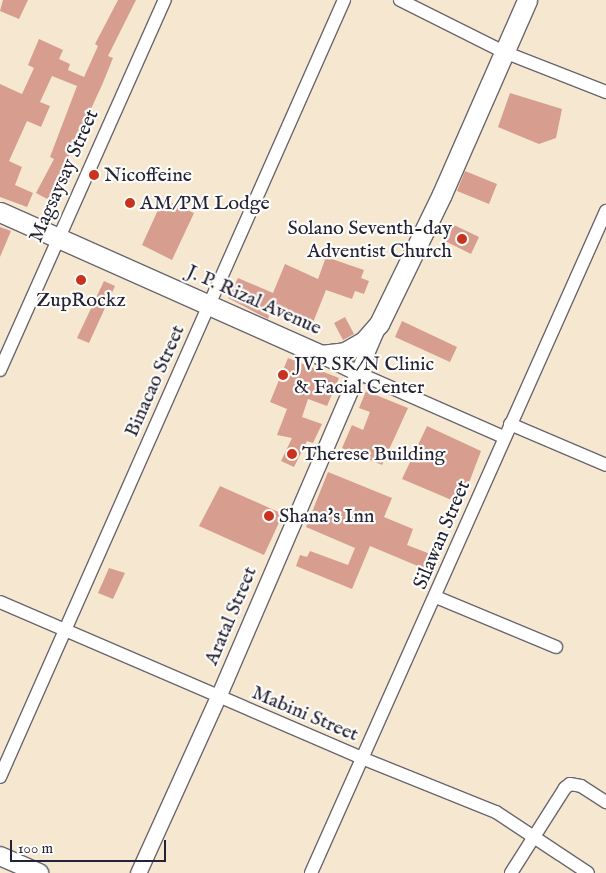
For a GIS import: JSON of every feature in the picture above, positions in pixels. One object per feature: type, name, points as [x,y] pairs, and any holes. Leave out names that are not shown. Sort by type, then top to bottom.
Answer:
[{"type":"main road","name":"J. P. Rizal Avenue","points":[[0,212],[322,355],[345,352],[356,347],[379,324],[442,194],[526,0]]},
{"type":"main road","points":[[0,856],[39,873]]},
{"type":"street","name":"Magsaysay Street","points":[[0,370],[57,237],[165,0]]},
{"type":"street","name":"Binacao Street","points":[[0,777],[209,304],[260,196],[344,0]]},
{"type":"street","points":[[400,0],[504,52],[606,92]]},
{"type":"street","name":"Silawan Street","points":[[311,873],[364,759],[504,437],[606,211]]},
{"type":"street","name":"Aratal Street","points":[[138,873],[218,697],[379,324]]},
{"type":"street","points":[[322,355],[504,437]]},
{"type":"street","points":[[510,424],[606,465]]},
{"type":"street","points":[[436,597],[556,647]]},
{"type":"street","name":"Mabini Street","points":[[0,602],[364,759],[496,812],[588,873]]},
{"type":"street","points":[[511,873],[565,788],[570,784],[581,786],[606,802]]},
{"type":"building","points":[[3,0],[28,0],[19,19],[0,11]]},
{"type":"building","points":[[118,0],[136,0],[108,56],[113,58],[102,85],[49,200],[36,193],[54,159],[50,157],[77,86],[52,76],[40,102],[50,106],[41,127],[27,121],[9,161],[22,167],[15,185],[33,193],[27,207],[0,197],[0,84],[22,94],[34,68],[28,65],[39,39],[63,50],[59,59],[70,64],[68,70],[84,77],[98,46],[95,44]]},
{"type":"building","points":[[510,93],[562,109],[556,138],[539,144],[498,127]]},
{"type":"building","points":[[465,171],[497,184],[489,204],[457,191]]},
{"type":"building","points":[[163,199],[194,213],[172,260],[142,245]]},
{"type":"building","name":"Solano Seventh-day Adventist Church","points":[[454,225],[479,237],[471,254],[445,241]]},
{"type":"building","points":[[0,227],[11,231],[0,257]]},
{"type":"building","points":[[326,257],[364,270],[361,278],[369,281],[364,294],[355,291],[352,299],[326,290],[310,330],[295,322],[296,318],[272,307],[268,319],[228,298],[238,278],[273,293],[285,264],[318,279]]},
{"type":"building","points":[[104,281],[115,286],[89,343],[77,338]]},
{"type":"building","points":[[345,317],[354,334],[343,340],[334,323]]},
{"type":"building","points":[[402,321],[457,347],[450,362],[395,337]]},
{"type":"building","points":[[288,358],[339,378],[327,406],[308,399],[302,417],[322,424],[313,443],[307,441],[294,467],[281,461],[292,438],[277,435],[287,409],[270,402]]},
{"type":"building","points":[[366,391],[408,408],[382,465],[342,448],[352,425],[363,430],[370,412],[359,408]]},
{"type":"building","points":[[427,426],[481,451],[461,504],[402,479]]},
{"type":"building","points":[[328,472],[392,498],[384,517],[413,529],[407,545],[438,557],[432,572],[370,546],[352,589],[296,566],[300,555],[307,557],[310,551],[348,565],[355,548],[306,527]]},
{"type":"building","points":[[220,486],[283,514],[264,555],[199,526]]},
{"type":"building","points":[[109,568],[125,573],[113,599],[98,593]]},
{"type":"place","name":"Nicoffeine","points":[[94,175]]},
{"type":"place","name":"AM/PM Lodge","points":[[130,203]]},
{"type":"place","name":"Solano Seventh-day Adventist Church","points":[[462,239]]},
{"type":"place","name":"ZupRockz","points":[[81,280]]},
{"type":"place","name":"JVP SK/N Clinic & Facial Center","points":[[283,375]]},
{"type":"place","name":"Therese Building","points":[[292,454]]},
{"type":"place","name":"Shana's Inn","points":[[269,516]]}]
